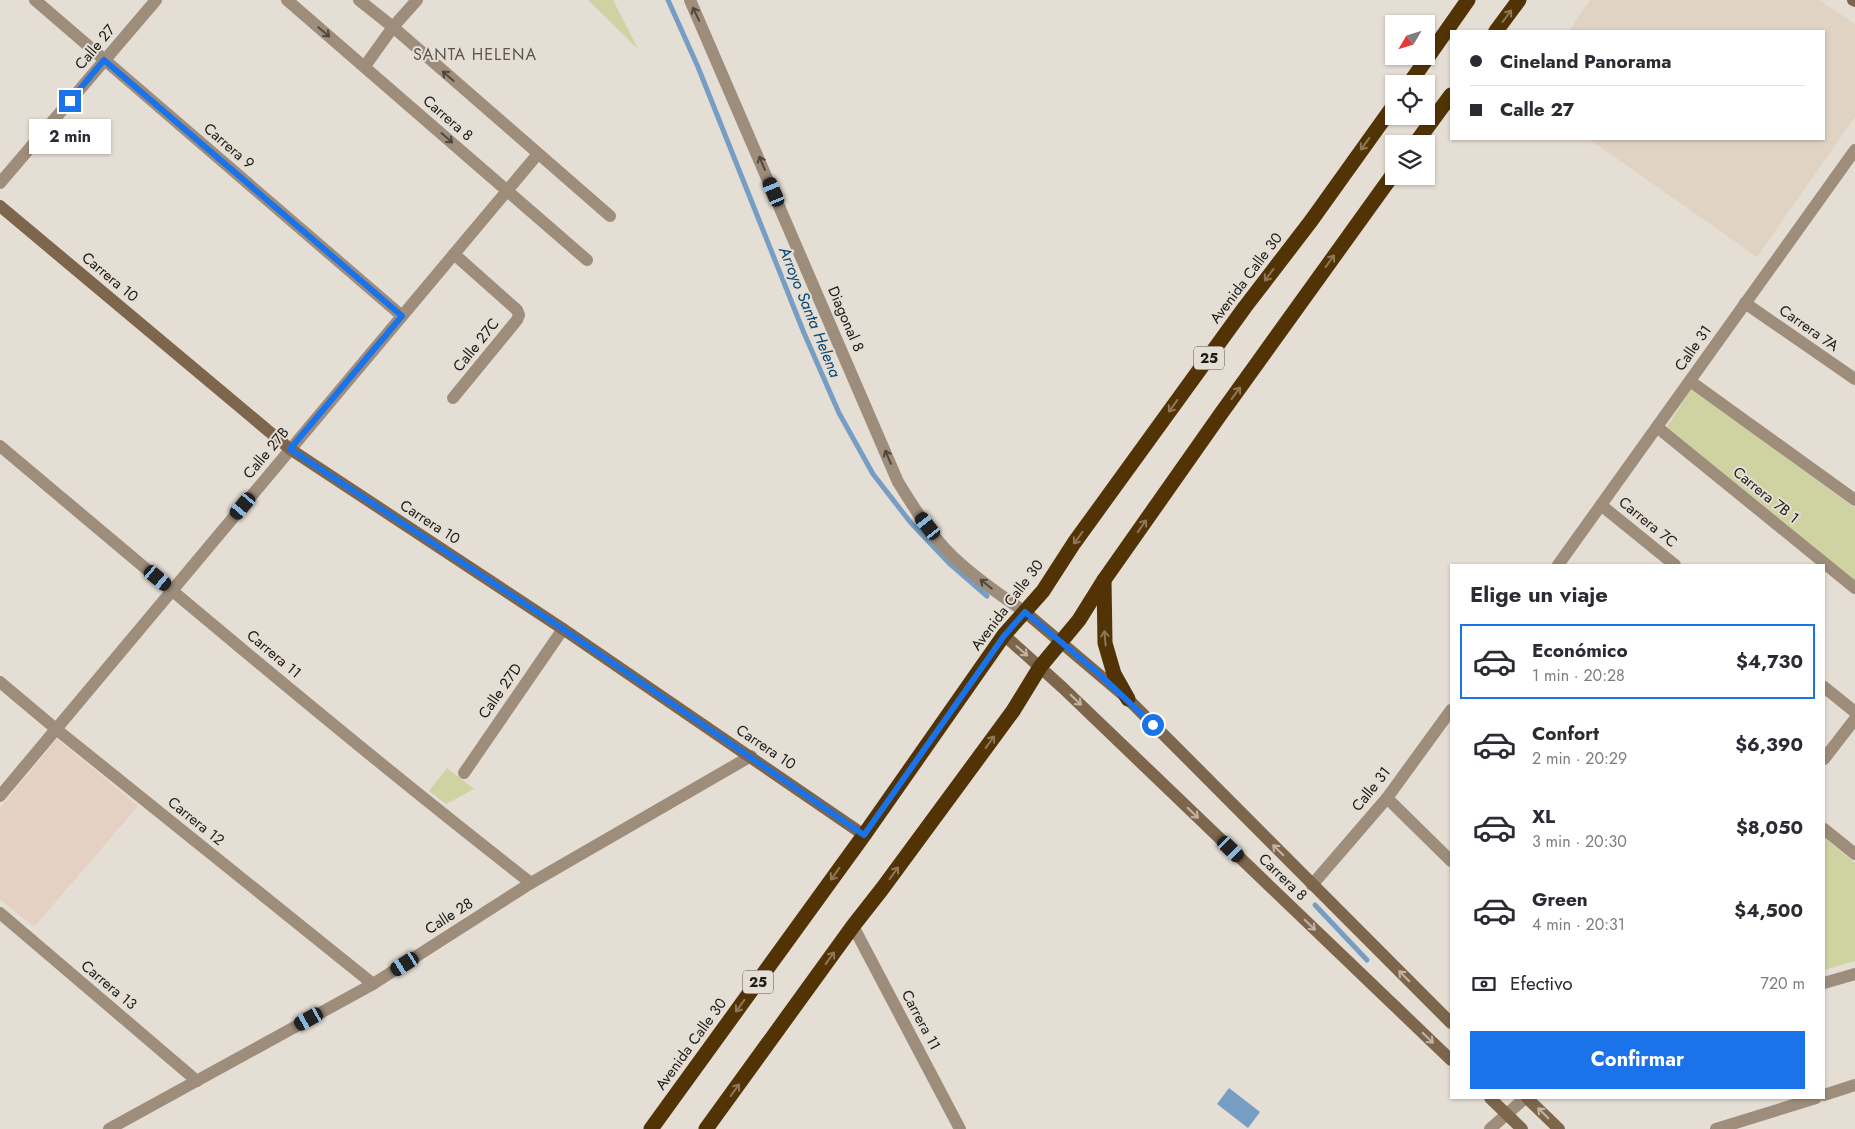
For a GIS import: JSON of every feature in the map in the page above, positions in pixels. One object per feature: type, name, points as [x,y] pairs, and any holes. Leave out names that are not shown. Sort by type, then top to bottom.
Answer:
[{"type":"highway","points":[[1415,75],[1468,0]]},
{"type":"highway","points":[[1497,30],[1519,0]]},
{"type":"highway","points":[[1422,135],[1450,96]]},
{"type":"highway","name":"Avenida Calle 30","points":[[651,1129],[864,835],[1004,636],[1043,591],[1074,543],[1245,307],[1311,221],[1385,117]]},
{"type":"highway","points":[[706,1129],[853,926],[1013,711],[1040,667],[1079,620],[1104,580],[1385,185]]},
{"type":"highway","points":[[1104,580],[1106,603],[1105,643],[1114,674],[1128,699]]},
{"type":"street","name":"Carrera 9","points":[[35,0],[402,316]]},
{"type":"street","name":"Calle 27","points":[[0,183],[156,0]]},
{"type":"street","name":"Carrera 8","points":[[287,0],[587,260]]},
{"type":"street","name":"Carrera 8","points":[[359,0],[393,27],[537,155],[610,216]]},
{"type":"street","points":[[365,66],[393,27],[417,0]]},
{"type":"street","name":"Diagonal 8","points":[[690,0],[898,482],[917,513],[959,563],[1025,612]]},
{"type":"street","name":"Calle 31","points":[[1559,564],[1855,150]]},
{"type":"street","name":"Calle 27B","points":[[0,796],[537,155]]},
{"type":"street","name":"Carrera 10","points":[[0,206],[290,449],[563,629],[864,835]]},
{"type":"street","name":"Calle 27C","points":[[453,398],[517,320],[519,315],[517,310],[454,254]]},
{"type":"street","name":"Carrera 7A","points":[[1745,303],[1855,379]]},
{"type":"street","points":[[1690,381],[1855,500]]},
{"type":"street","name":"Carrera 7B 1","points":[[1657,427],[1855,588]]},
{"type":"street","name":"Carrera 11","points":[[0,446],[437,810],[530,883]]},
{"type":"street","name":"Carrera 7C","points":[[1601,505],[1674,564]]},
{"type":"street","name":"Carrera 8","points":[[1025,612],[1128,699],[1450,1022]]},
{"type":"street","name":"Calle 27D","points":[[464,773],[563,629]]},
{"type":"street","name":"Carrera 8","points":[[1004,636],[1040,667],[1450,1059]]},
{"type":"street","name":"Carrera 12","points":[[0,682],[373,984]]},
{"type":"street","points":[[1825,688],[1855,712]]},
{"type":"street","name":"Calle 31","points":[[1312,884],[1387,798],[1450,711]]},
{"type":"street","points":[[1825,758],[1855,718]]},
{"type":"street","name":"Calle 28","points":[[109,1129],[373,984],[530,883],[751,756]]},
{"type":"street","points":[[1387,798],[1450,860]]},
{"type":"street","points":[[1825,830],[1855,854]]},
{"type":"street","name":"Carrera 13","points":[[0,913],[197,1081]]},
{"type":"street","name":"Carrera 11","points":[[853,926],[960,1129]]},
{"type":"street","points":[[1825,983],[1855,974]]},
{"type":"street","points":[[1825,1095],[1855,1085]]},
{"type":"street","points":[[1491,1099],[1522,1129]]},
{"type":"street","points":[[1490,1129],[1525,1099]]},
{"type":"street","points":[[1527,1099],[1559,1129]]},
{"type":"street","points":[[1723,1128],[1813,1099]]},
{"type":"shaded area","points":[[1590,0],[1819,0],[1855,24],[1855,117],[1757,257],[1590,140],[1825,140],[1825,30],[1570,30]]},
{"type":"shaded area","points":[[57,739],[138,806],[34,927],[0,899],[0,808]]},
{"type":"green space","points":[[588,0],[613,0],[638,49]]},
{"type":"green space","points":[[1691,388],[1855,508],[1855,581],[1667,427]]},
{"type":"green space","points":[[447,768],[474,789],[446,804],[429,791]]},
{"type":"green space","points":[[1825,838],[1855,863],[1855,961],[1825,970]]},
{"type":"water","points":[[1229,1088],[1260,1112],[1248,1128],[1217,1104]]},
{"type":"waterway","name":"Arroyo Santa Helena","points":[[668,0],[698,67],[804,333],[839,413],[873,474],[911,523],[949,563],[987,596]]},
{"type":"waterway","points":[[1315,905],[1367,960]]},
{"type":"district","name":"SANTA HELENA","points":[[475,54]]},
{"type":"route","points":[[70,101],[104,60],[402,316],[290,449],[563,629],[864,835],[1004,636],[1025,612],[1128,699],[1153,725]]}]
